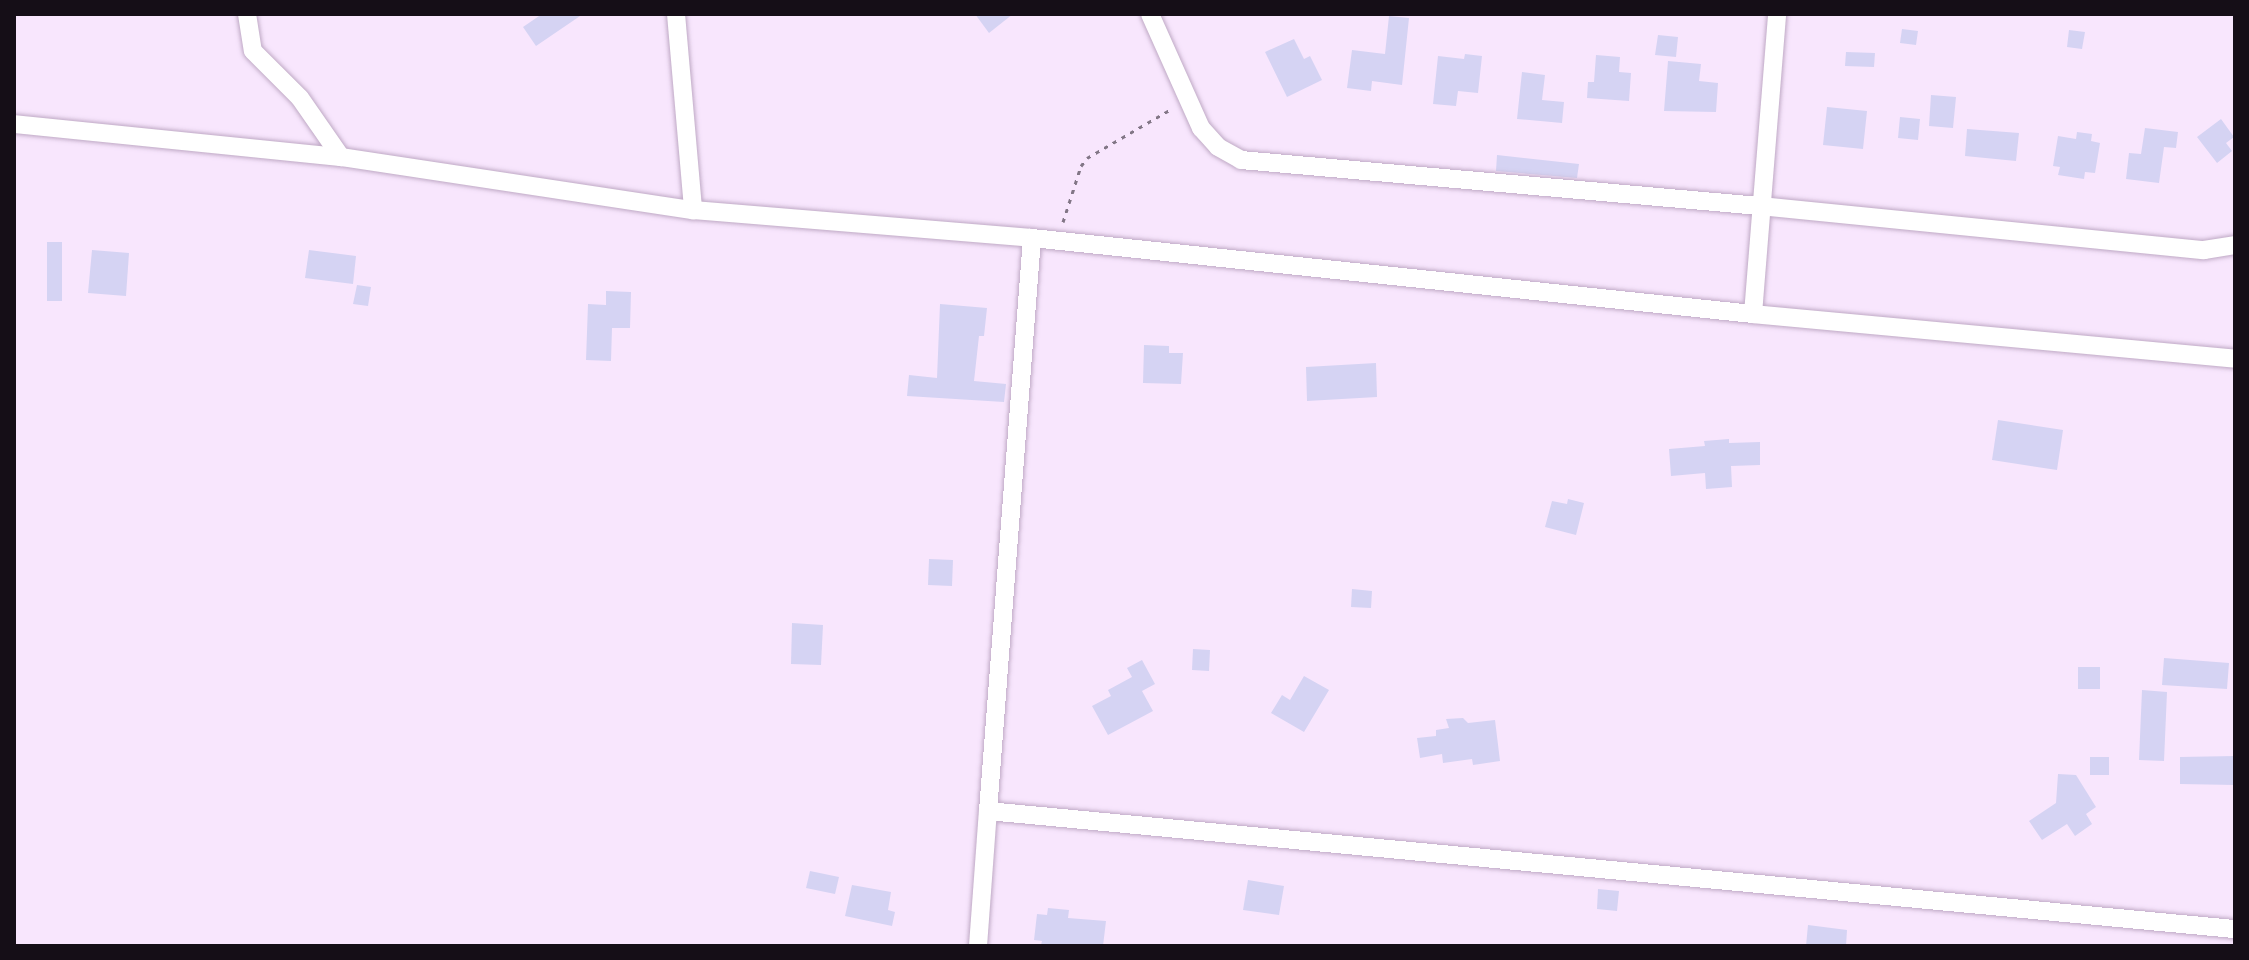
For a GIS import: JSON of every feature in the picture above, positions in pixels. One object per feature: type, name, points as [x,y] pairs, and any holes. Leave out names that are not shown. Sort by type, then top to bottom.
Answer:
[{"type":"street","points":[[247,14],[253,51],[300,98],[341,157]]},
{"type":"street","points":[[676,14],[693,210]]},
{"type":"street","points":[[1150,14],[1201,128],[1218,147],[1241,160],[1760,206],[2204,250],[2235,245]]},
{"type":"street","points":[[1753,314],[1777,14]]},
{"type":"street","points":[[14,124],[341,157],[693,210],[1032,238],[1753,314],[2235,359]]},
{"type":"street","points":[[978,946],[1032,238]]},
{"type":"street","points":[[988,811],[2235,929]]},
{"type":"path","points":[[1057,241],[1081,166],[1087,158],[1186,100]]},
{"type":"building","points":[[542,14],[583,14],[536,46],[523,27]]},
{"type":"building","points":[[975,14],[1013,14],[989,33]]},
{"type":"building","points":[[1389,16],[1409,18],[1402,85],[1372,81],[1371,91],[1347,88],[1352,50],[1385,54]]},
{"type":"building","points":[[1902,29],[1918,31],[1916,45],[1900,43]]},
{"type":"building","points":[[2069,30],[2085,32],[2082,49],[2067,47]]},
{"type":"building","points":[[1658,35],[1678,37],[1676,57],[1655,55]]},
{"type":"building","points":[[1294,39],[1304,59],[1310,56],[1322,80],[1287,97],[1265,52]]},
{"type":"building","points":[[1846,52],[1875,53],[1874,67],[1845,66]]},
{"type":"building","points":[[1465,54],[1482,56],[1478,93],[1458,91],[1456,106],[1433,104],[1438,56],[1464,59]]},
{"type":"building","points":[[1596,55],[1620,57],[1619,72],[1631,73],[1629,101],[1587,98],[1588,82],[1594,82]]},
{"type":"building","points":[[1668,61],[1701,64],[1699,81],[1718,83],[1716,112],[1664,111]]},
{"type":"building","points":[[1522,72],[1545,75],[1542,100],[1564,102],[1562,123],[1517,119]]},
{"type":"building","points":[[1931,95],[1956,97],[1953,128],[1929,126]]},
{"type":"building","points":[[1827,107],[1867,111],[1863,149],[1823,145]]},
{"type":"building","points":[[1900,117],[1920,119],[1918,140],[1898,138]]},
{"type":"building","points":[[2221,119],[2234,137],[2226,143],[2232,151],[2217,163],[2197,137]]},
{"type":"building","points":[[2145,128],[2178,132],[2176,148],[2164,147],[2159,183],[2126,179],[2129,153],[2141,154]]},
{"type":"building","points":[[1967,129],[2019,133],[2016,161],[1965,156]]},
{"type":"building","points":[[2077,132],[2092,134],[2091,141],[2100,143],[2095,173],[2085,172],[2084,179],[2058,175],[2060,167],[2053,166],[2058,136],[2076,139]]},
{"type":"building","points":[[1497,155],[1579,164],[1577,178],[1496,171]]},
{"type":"building","points":[[47,242],[62,242],[62,301],[47,301]]},
{"type":"building","points":[[92,250],[129,253],[126,296],[88,293]]},
{"type":"building","points":[[309,250],[356,256],[353,284],[305,278]]},
{"type":"building","points":[[357,285],[371,287],[368,306],[353,304]]},
{"type":"building","points":[[606,291],[631,292],[630,328],[612,328],[611,361],[586,360],[588,304],[606,305]]},
{"type":"building","points":[[940,304],[987,308],[984,336],[979,336],[974,381],[1006,384],[1004,402],[907,396],[909,375],[937,378]]},
{"type":"building","points":[[1144,345],[1169,346],[1169,353],[1183,353],[1181,384],[1143,383]]},
{"type":"building","points":[[1376,363],[1377,397],[1307,401],[1306,367]]},
{"type":"building","points":[[1998,420],[2063,430],[2057,470],[1992,460]]},
{"type":"building","points":[[1729,439],[1729,443],[1760,442],[1760,465],[1731,466],[1732,487],[1706,489],[1705,473],[1671,476],[1669,449],[1705,446],[1704,441]]},
{"type":"building","points":[[1568,499],[1584,503],[1576,535],[1545,527],[1552,501],[1567,504]]},
{"type":"building","points":[[929,559],[953,560],[952,586],[928,585]]},
{"type":"building","points":[[1352,589],[1372,591],[1371,608],[1351,607]]},
{"type":"building","points":[[792,623],[823,625],[821,665],[791,664]]},
{"type":"building","points":[[1193,649],[1210,650],[1209,671],[1192,670]]},
{"type":"building","points":[[2164,658],[2229,663],[2227,689],[2162,685]]},
{"type":"building","points":[[1142,660],[1155,684],[1142,691],[1153,711],[1108,735],[1092,706],[1111,696],[1108,690],[1132,677],[1127,668]]},
{"type":"building","points":[[2078,667],[2100,667],[2100,689],[2078,689]]},
{"type":"building","points":[[1304,676],[1329,690],[1304,732],[1271,713],[1282,695],[1290,700]]},
{"type":"building","points":[[2142,690],[2167,692],[2164,761],[2139,760]]},
{"type":"building","points":[[1463,718],[1468,723],[1495,720],[1500,761],[1473,765],[1472,759],[1443,763],[1442,754],[1420,758],[1417,738],[1436,736],[1436,730],[1449,728],[1446,719]]},
{"type":"building","points":[[2235,756],[2235,785],[2180,784],[2180,757]]},
{"type":"building","points":[[2090,757],[2109,757],[2109,775],[2090,775]]},
{"type":"building","points":[[2058,774],[2076,775],[2096,807],[2086,814],[2092,824],[2075,836],[2067,824],[2042,840],[2029,821],[2056,803]]},
{"type":"building","points":[[810,871],[839,877],[835,894],[806,888]]},
{"type":"building","points":[[1248,880],[1284,886],[1279,915],[1243,910]]},
{"type":"building","points":[[852,885],[891,892],[888,910],[895,912],[892,926],[845,916]]},
{"type":"building","points":[[1598,889],[1619,891],[1617,911],[1597,909]]},
{"type":"building","points":[[1048,908],[1069,910],[1068,918],[1106,921],[1103,946],[1041,945],[1042,941],[1034,940],[1037,914],[1047,915]]},
{"type":"building","points":[[1808,925],[1847,930],[1846,946],[1806,946]]}]
